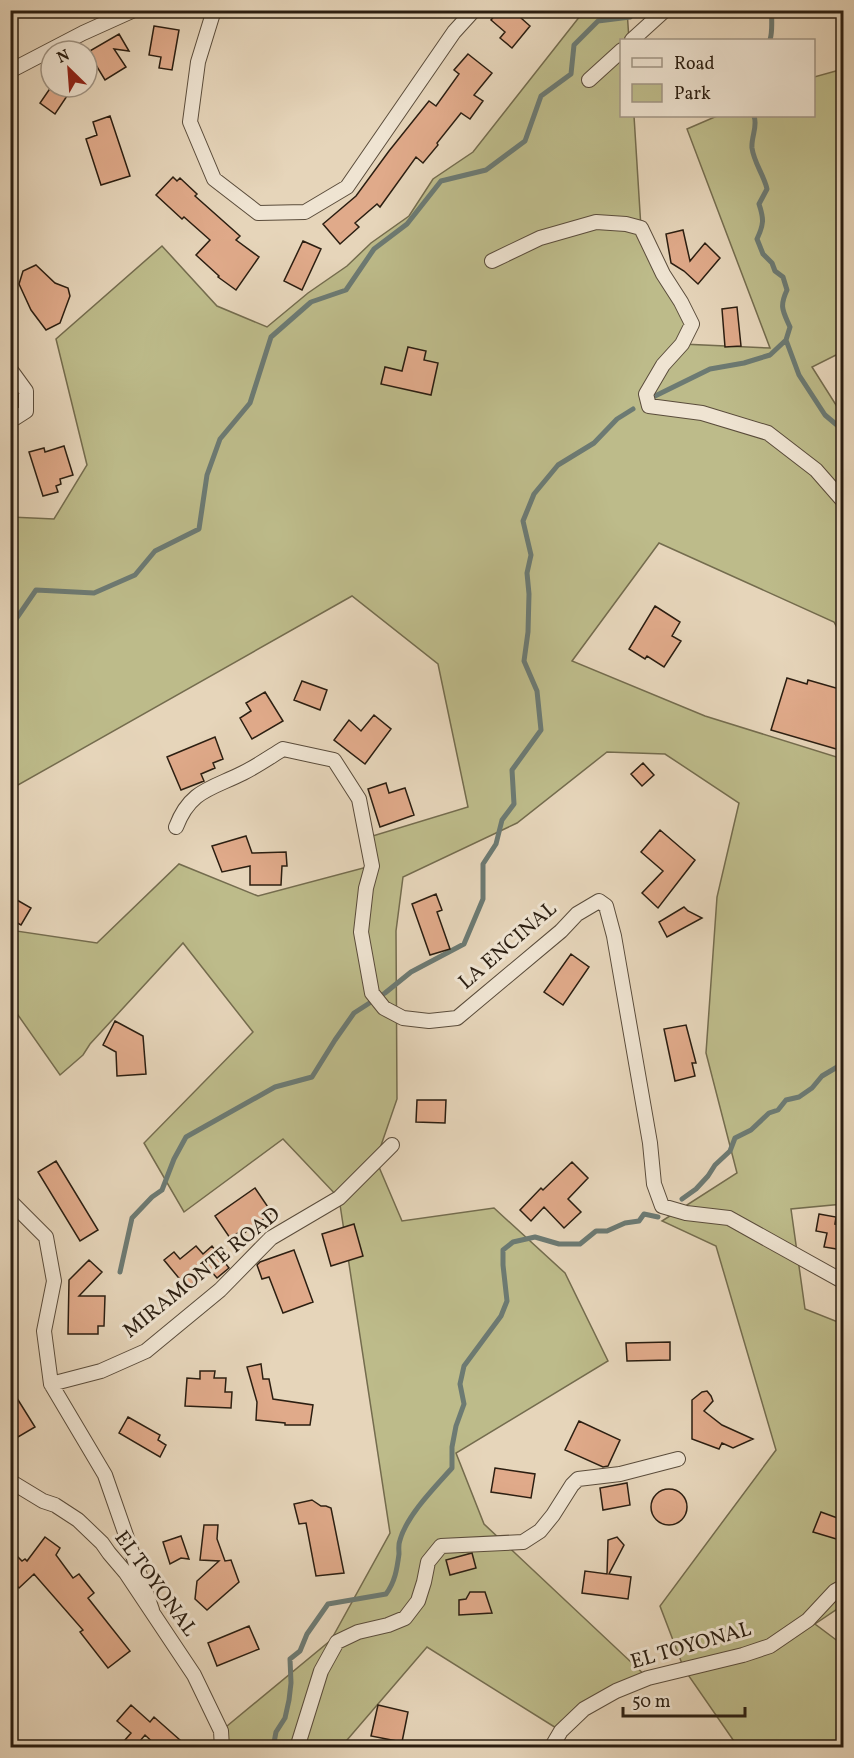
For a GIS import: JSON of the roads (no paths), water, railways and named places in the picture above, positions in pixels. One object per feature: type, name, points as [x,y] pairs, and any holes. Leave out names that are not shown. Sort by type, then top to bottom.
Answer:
[{"type":"street","points":[[10,71],[83,33],[134,10]]},
{"type":"street","points":[[214,10],[198,62],[190,123],[214,179],[258,213],[305,212],[347,187],[454,32],[474,10]]},
{"type":"street","points":[[633,39],[665,10]]},
{"type":"street","points":[[589,80],[620,51]]},
{"type":"street","points":[[492,261],[540,238],[596,222],[626,224],[641,228],[663,274],[692,324],[682,344],[663,365],[646,394],[649,406],[702,413],[768,433],[816,470],[843,502]]},
{"type":"street","points":[[10,369],[26,391],[26,411],[15,418],[10,416]]},
{"type":"street","name":"LA ENCINAL","points":[[176,827],[182,812],[203,791],[244,773],[283,749],[334,760],[359,799],[372,866],[366,888],[361,932],[372,993],[384,1008],[403,1018],[429,1021],[457,1018],[561,931],[577,914],[599,901],[606,906],[614,936],[650,1143],[654,1184],[662,1206],[687,1214],[729,1218],[843,1282]]},
{"type":"street","name":"MIRAMONTE ROAD","points":[[51,1384],[101,1371],[146,1351],[220,1290],[271,1238],[339,1198],[392,1145]]},
{"type":"street","points":[[10,1201],[46,1237],[54,1281],[44,1331],[51,1384],[105,1475],[152,1610]]},
{"type":"street","points":[[297,1748],[321,1671],[337,1642],[358,1632],[388,1625],[405,1618],[418,1601],[428,1562],[441,1546],[523,1542],[540,1531],[578,1479],[620,1474],[678,1459]]},
{"type":"street","name":"EL TOYONAL","points":[[10,1481],[78,1520],[102,1543],[152,1610],[166,1635],[194,1675],[221,1731],[222,1748]]},
{"type":"street","name":"EL TOYONAL","points":[[551,1748],[561,1731],[584,1709],[616,1690],[648,1678],[770,1646],[808,1620],[835,1591],[843,1586]]},
{"type":"waterway","points":[[10,621],[14,622],[36,590],[94,593],[135,575],[155,551],[199,529],[207,475],[220,439],[250,403],[271,337],[311,302],[346,290],[374,249],[407,224],[441,181],[486,170],[525,141],[541,96],[571,74],[574,45],[598,21],[630,17],[638,10]]},
{"type":"waterway","points":[[770,39],[772,10]]},
{"type":"waterway","points":[[754,117],[752,148],[767,189],[759,204],[762,222],[757,239],[763,254],[772,263],[775,271],[783,277],[787,290],[783,309],[790,327],[786,340],[799,375],[825,415],[844,431]]},
{"type":"waterway","points":[[655,396],[710,369],[744,363],[770,355],[786,340]]},
{"type":"waterway","points":[[120,1272],[132,1218],[162,1190],[174,1159],[186,1137],[275,1087],[312,1077],[354,1013],[385,993],[411,972],[464,944],[483,899],[483,864],[496,844],[502,820],[514,804],[512,770],[541,730],[537,691],[524,661],[528,632],[527,573],[531,555],[523,521],[534,494],[558,465],[594,443],[617,419],[633,409]]},
{"type":"waterway","points":[[682,1199],[696,1189],[715,1165],[730,1151],[735,1138],[751,1130],[769,1113],[778,1110],[786,1100],[799,1097],[812,1088],[822,1076],[844,1063]]},
{"type":"waterway","points":[[273,1748],[276,1732],[285,1718],[289,1700],[290,1659],[300,1651],[307,1634],[328,1604],[386,1594],[392,1585],[399,1544],[409,1521],[422,1502],[452,1468],[452,1447],[464,1404],[460,1384],[464,1366],[501,1316],[507,1301],[503,1250],[513,1242],[535,1237],[559,1244],[580,1244],[596,1231],[607,1231],[625,1223],[639,1221],[644,1214],[658,1217]]}]
